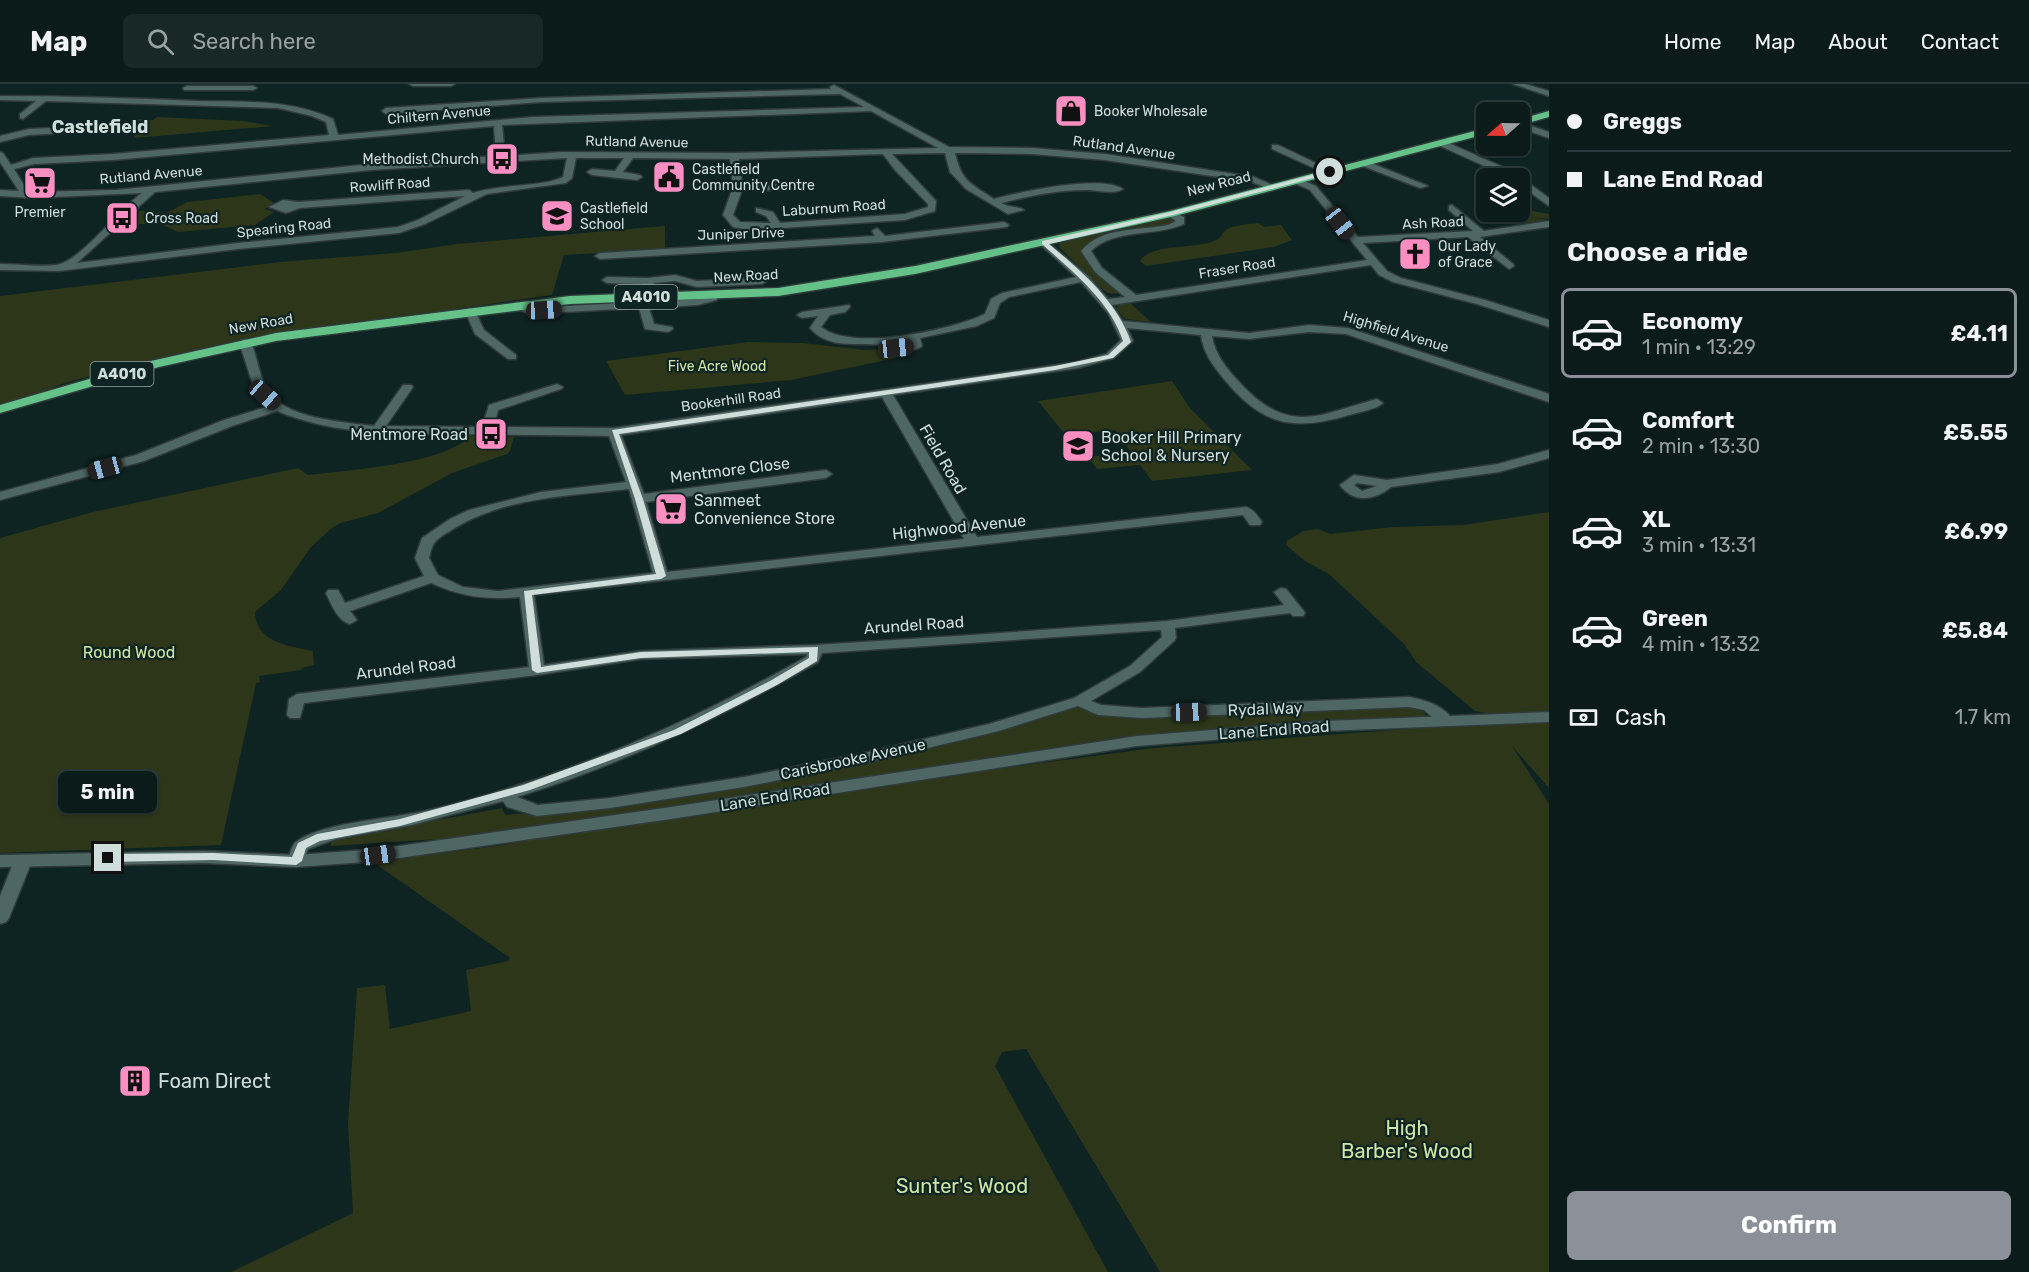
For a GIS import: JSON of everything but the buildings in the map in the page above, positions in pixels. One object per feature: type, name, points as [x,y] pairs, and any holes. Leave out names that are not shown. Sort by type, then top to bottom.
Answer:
[{"type":"highway","points":[[1530,120],[1549,114]]},
{"type":"highway","name":"New Road","points":[[0,409],[156,364],[245,342],[517,305],[570,300],[646,301],[825,286],[1045,243],[1171,214],[1476,134]]},
{"type":"street","points":[[413,84],[451,84]]},
{"type":"street","points":[[823,84],[842,91],[951,153],[955,172],[962,181],[1008,211],[1019,210]]},
{"type":"street","points":[[1517,84],[1549,94]]},
{"type":"street","points":[[171,101],[188,86],[253,88]]},
{"type":"street","points":[[386,111],[656,96],[842,91]]},
{"type":"street","points":[[0,98],[254,105],[309,112],[330,121],[334,137]]},
{"type":"street","points":[[22,116],[44,98]]},
{"type":"street","points":[[531,102],[533,120]]},
{"type":"street","name":"Chiltern Avenue","points":[[9,168],[23,162],[33,161],[113,157],[533,120],[873,108]]},
{"type":"street","points":[[498,124],[501,158]]},
{"type":"street","points":[[1530,127],[1549,135]]},
{"type":"street","points":[[0,139],[29,132],[97,128]]},
{"type":"street","points":[[1441,143],[1498,168]]},
{"type":"street","points":[[1275,147],[1330,172]]},
{"type":"street","name":"Rutland Avenue","points":[[0,193],[116,193],[371,167],[567,155],[734,156],[946,150],[1032,151],[1121,159],[1254,180],[1272,187]]},
{"type":"street","name":"Laburnum Road","points":[[734,156],[738,187],[729,210],[729,220],[743,226],[777,226],[870,219],[923,213],[932,209],[933,203],[885,152]]},
{"type":"street","name":"Spearing Road","points":[[0,267],[59,268],[238,246],[399,230],[417,226],[456,203],[484,192],[562,181],[567,178],[567,155]]},
{"type":"street","points":[[617,174],[630,156]]},
{"type":"street","points":[[1,157],[33,161]]},
{"type":"street","points":[[1,157],[25,194]]},
{"type":"street","points":[[1363,163],[1423,186]]},
{"type":"street","points":[[592,172],[637,177]]},
{"type":"street","points":[[1297,181],[1312,188],[1383,273],[1397,280],[1481,302],[1549,324]]},
{"type":"street","points":[[992,201],[1070,186],[1118,189]]},
{"type":"street","points":[[738,187],[802,187]]},
{"type":"street","points":[[59,268],[85,252],[135,201],[155,189]]},
{"type":"street","points":[[1530,189],[1549,203]]},
{"type":"street","name":"Rowliff Road","points":[[298,205],[484,192]]},
{"type":"street","points":[[116,193],[129,196],[135,201]]},
{"type":"street","points":[[434,195],[446,202],[447,210]]},
{"type":"street","points":[[1452,208],[1482,234]]},
{"type":"street","points":[[759,210],[770,214],[777,226]]},
{"type":"street","points":[[1134,299],[1092,264],[1086,257],[1086,251],[1096,241],[1107,237],[1167,227],[1181,222],[1181,219],[1171,214]]},
{"type":"street","points":[[870,219],[882,239]]},
{"type":"street","name":"Ash Road","points":[[1354,240],[1482,234],[1549,224]]},
{"type":"street","name":"Juniper Drive","points":[[600,256],[882,239],[1004,225]]},
{"type":"street","points":[[1528,227],[1548,236]]},
{"type":"street","points":[[1470,234],[1509,266]]},
{"type":"street","points":[[1045,243],[1084,278],[1121,324]]},
{"type":"street","points":[[85,252],[114,262]]},
{"type":"street","name":"Fraser Road","points":[[1105,303],[1373,262]]},
{"type":"street","points":[[607,280],[648,281],[675,278],[698,284],[762,281]]},
{"type":"street","points":[[826,312],[814,327],[822,335],[853,344],[885,342],[982,320],[990,316],[995,301],[1006,295],[1084,278]]},
{"type":"street","points":[[648,281],[646,301],[649,327],[668,329]]},
{"type":"street","points":[[802,315],[845,307]]},
{"type":"street","points":[[470,311],[479,332],[513,357]]},
{"type":"street","name":"Highfield Avenue","points":[[1121,324],[1249,336],[1308,326],[1326,326],[1348,331],[1549,398]]},
{"type":"street","name":"Bookerhill Road","points":[[245,342],[261,391],[278,406],[302,417],[335,425],[377,430],[614,432],[1078,364],[1110,356],[1127,342],[1121,324]]},
{"type":"street","points":[[1206,332],[1214,359],[1239,390],[1264,413],[1291,421],[1319,420],[1378,403]]},
{"type":"street","points":[[377,430],[407,387]]},
{"type":"street","points":[[488,431],[493,408],[557,387]]},
{"type":"street","name":"Field Road","points":[[885,393],[973,542]]},
{"type":"street","points":[[0,496],[140,458],[278,406]]},
{"type":"street","points":[[614,432],[639,499],[661,576]]},
{"type":"street","points":[[1387,484],[1499,468],[1549,454]]},
{"type":"street","name":"Mentmore Close","points":[[639,499],[826,474]]},
{"type":"street","points":[[333,593],[346,615],[432,578],[422,558],[427,541],[456,521],[536,496],[633,485]]},
{"type":"street","name":"Highwood Avenue","points":[[432,578],[460,591],[498,595],[1246,512],[1255,522]]},
{"type":"street","points":[[527,592],[537,670]]},
{"type":"street","name":"Arundel Road","points":[[295,715],[297,699],[641,655],[815,649],[1167,625],[1297,612],[1281,592]]},
{"type":"street","name":"Carisbrooke Avenue","points":[[507,794],[513,803],[537,811],[610,803],[744,782],[869,757],[993,728],[1079,701],[1135,669],[1169,638],[1167,625]]},
{"type":"street","points":[[296,861],[302,846],[317,838],[400,822],[507,794],[677,732],[773,683],[813,659],[815,649]]},
{"type":"street","name":"Rydal Way","points":[[1079,701],[1098,710],[1142,713],[1409,702],[1429,706],[1447,722]]},
{"type":"street","name":"Lane End Road","points":[[0,861],[186,857],[296,861],[378,855],[795,795],[1059,751],[1137,741],[1324,726],[1549,717]]},
{"type":"street","points":[[0,918],[23,861]]},
{"type":"green space","points":[[157,117],[244,121],[273,126],[134,138],[136,126],[141,126],[136,125],[138,119],[153,120]]},
{"type":"green space","points":[[260,194],[274,203],[265,209],[274,212],[255,225],[178,232],[161,224],[119,224],[134,210],[167,213],[187,202]]},
{"type":"green space","points":[[1530,211],[1549,214],[1549,219],[1530,217]]},
{"type":"green space","points":[[1174,217],[1179,220],[1174,223],[1101,236],[1081,249],[1086,261],[1123,293],[1111,294],[1103,290],[1059,247],[1060,243]]},
{"type":"green space","points":[[1530,218],[1549,220],[1518,226],[1513,222],[1530,222]]},
{"type":"green space","points":[[1258,223],[1264,227],[1281,225],[1292,240],[1274,247],[1146,266],[1140,261],[1154,251],[1208,243],[1218,239],[1230,228]]},
{"type":"green space","points":[[665,226],[665,249],[564,255],[552,295],[248,339],[111,370],[62,384],[23,400],[0,405],[0,296],[280,262],[396,253],[457,244]]},
{"type":"green space","points":[[1121,302],[1129,302],[1151,322],[1125,319],[1116,308]]},
{"type":"green space","name":"Five Acre Wood","points":[[748,342],[803,343],[865,350],[881,349],[891,351],[896,358],[791,380],[625,395],[606,361]]},
{"type":"green space","points":[[1172,381],[1190,408],[1252,470],[1152,481],[1140,465],[1097,469],[1088,457],[1131,452],[1115,430],[1080,433],[1074,429],[1063,432],[1038,401]]},
{"type":"green space","name":"Round Wood","points":[[469,436],[514,437],[507,454],[452,473],[378,513],[333,527],[310,548],[281,590],[255,612],[261,630],[267,636],[284,644],[313,651],[314,665],[301,670],[259,676],[260,682],[256,683],[221,845],[0,853],[0,538],[93,512],[298,468],[308,475],[419,459],[441,453],[458,445]]},
{"type":"green space","points":[[1549,512],[1549,714],[1495,715],[1475,711],[1416,662],[1405,645],[1329,574],[1305,561],[1286,545],[1287,541],[1303,531],[1318,529],[1330,534],[1393,527],[1463,525]]},
{"type":"green space","points":[[1405,704],[1421,708],[1426,716],[1270,724],[1125,739],[946,764],[718,805],[512,834],[331,846],[330,840],[502,808],[505,815],[729,788],[1073,706],[1092,710]]},
{"type":"green space","points":[[1549,720],[1549,788],[1512,746],[1549,804],[1549,1272],[1160,1272],[1026,1049],[1002,1052],[995,1066],[1108,1272],[231,1272],[353,1213],[348,1123],[357,988],[385,985],[390,1029],[471,1011],[466,970],[508,961],[510,958],[373,862],[384,862],[381,856],[443,853],[496,846],[915,780],[1153,748]]},
{"type":"place","name":"Booker Wholesale","points":[[1071,111]]},
{"type":"place","name":"Methodist Church","points":[[502,159]]},
{"type":"place","name":"Castlefield Community Centre","points":[[669,177]]},
{"type":"place","name":"Premier","points":[[40,183]]},
{"type":"place","name":"Castlefield School","points":[[557,216]]},
{"type":"place","name":"Cross Road","points":[[122,218]]},
{"type":"place","name":"Our Lady of Grace","points":[[1415,254]]},
{"type":"place","name":"Mentmore Road","points":[[491,434]]},
{"type":"place","name":"Booker Hill Primary School & Nursery","points":[[1078,446]]},
{"type":"place","name":"Sanmeet Convenience Store","points":[[671,509]]},
{"type":"place","name":"Foam Direct","points":[[135,1081]]},
{"type":"district","name":"Castlefield","points":[[100,127]]},
{"type":"route","points":[[108,858],[213,857],[296,861],[302,846],[317,838],[400,822],[507,794],[585,768],[677,732],[773,683],[813,659],[815,649],[641,655],[537,670],[527,592],[661,576],[639,499],[614,432],[1055,368],[1110,356],[1127,342],[1121,324],[1084,278],[1045,243],[1171,214],[1330,172]]},
{"type":"park label","name":"High Barber's Wood","points":[[1407,1140]]},
{"type":"park label","name":"Sunter's Wood","points":[[962,1186]]}]
